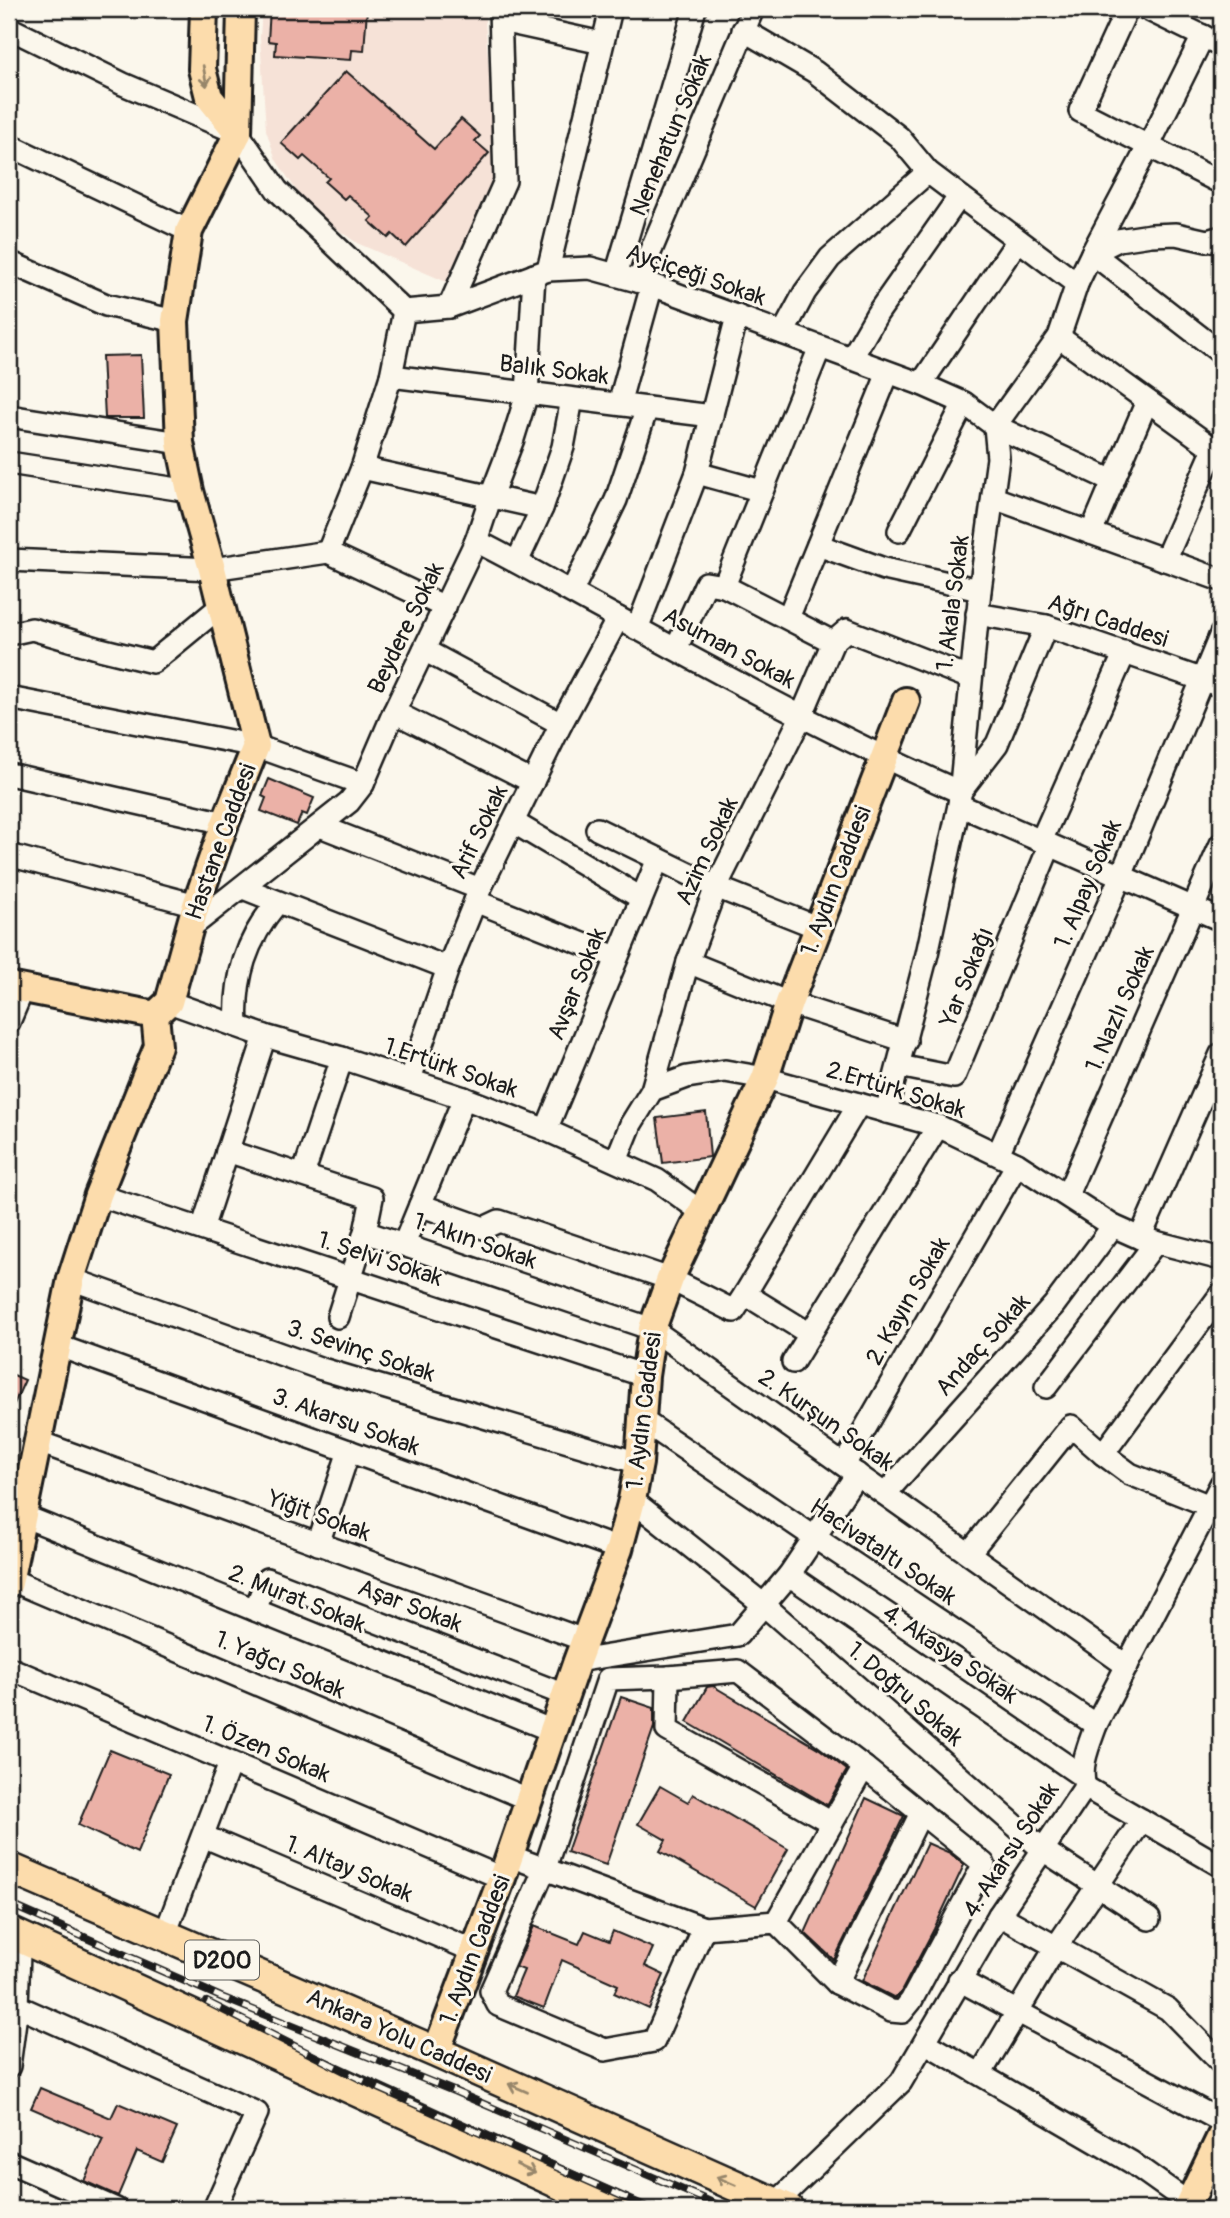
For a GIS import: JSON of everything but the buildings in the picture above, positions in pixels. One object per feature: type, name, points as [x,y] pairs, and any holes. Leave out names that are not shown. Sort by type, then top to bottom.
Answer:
[{"type":"highway","points":[[9,1849],[274,1969],[436,2052]]},
{"type":"highway","name":"Ankara Yolu Caddesi","points":[[9,1868],[436,2052],[782,2206]]},
{"type":"highway","points":[[12,1945],[419,2120],[599,2206]]},
{"type":"main road","points":[[204,9],[202,69],[209,97],[238,133]]},
{"type":"main road","name":"Hastane Caddesi","points":[[9,1581],[71,1279],[98,1195],[158,1046],[162,1008],[225,823],[256,746],[180,443],[175,321],[189,231],[238,133],[241,9]]},
{"type":"main road","name":"1. Aydın Caddesi","points":[[436,2052],[506,1867],[618,1549],[639,1463],[645,1376],[652,1329],[670,1279],[765,1078],[789,1003],[906,701]]},
{"type":"main road","points":[[16,987],[162,1008]]},
{"type":"main road","points":[[1190,2208],[1221,2136]]},
{"type":"street","name":"Beydere Sokak","points":[[193,916],[243,888],[348,802],[363,784],[394,712],[476,541],[527,394],[541,272],[611,9]]},
{"type":"street","points":[[616,275],[695,9]]},
{"type":"street","name":"Nenehatun Sokak","points":[[619,404],[645,283],[753,9]]},
{"type":"street","points":[[1127,9],[1080,111],[1149,145],[1218,174]]},
{"type":"street","points":[[995,426],[1059,338],[1077,284],[1092,253],[1149,145],[1212,40],[1147,9]]},
{"type":"street","points":[[449,307],[505,181],[501,15],[602,44]]},
{"type":"street","points":[[9,28],[123,84],[238,133],[276,190],[404,311],[391,376],[362,468],[328,552]]},
{"type":"street","points":[[743,30],[815,72],[899,137],[928,173],[1077,284]]},
{"type":"street","points":[[9,145],[189,231]]},
{"type":"street","points":[[783,332],[830,258],[928,173]]},
{"type":"street","points":[[851,359],[877,314],[959,197]]},
{"type":"street","points":[[1092,253],[1118,240],[1151,235],[1176,234],[1217,243]]},
{"type":"street","points":[[921,384],[1018,240]]},
{"type":"street","points":[[1092,253],[1221,353]]},
{"type":"street","name":"Ayçiçeği Sokak","points":[[404,311],[449,307],[541,272],[590,268],[645,283],[921,384],[964,403],[995,426],[1113,481]]},
{"type":"street","points":[[10,270],[106,305],[175,321]]},
{"type":"street","points":[[637,629],[697,472],[737,316]]},
{"type":"street","points":[[1059,338],[1218,451],[1165,560]]},
{"type":"street","points":[[724,586],[820,347]]},
{"type":"street","points":[[788,618],[888,373]]},
{"type":"street","name":"Balık Sokak","points":[[391,376],[712,416]]},
{"type":"street","points":[[517,562],[542,508],[564,447],[572,399]]},
{"type":"street","points":[[1091,533],[1147,401]]},
{"type":"street","points":[[899,531],[964,403]]},
{"type":"street","points":[[572,591],[616,500],[647,408]]},
{"type":"street","points":[[9,416],[180,443]]},
{"type":"street","name":"1. Akala Sokak","points":[[886,1112],[906,1041],[960,798],[977,614],[998,458],[995,426]]},
{"type":"street","points":[[9,463],[190,491]]},
{"type":"street","points":[[362,468],[542,508]]},
{"type":"street","points":[[697,472],[762,491]]},
{"type":"street","points":[[994,498],[1221,580]]},
{"type":"street","name":"Asuman Sokak","points":[[476,541],[801,717],[1045,843],[1221,920]]},
{"type":"street","points":[[818,545],[884,569],[980,590]]},
{"type":"street","points":[[9,560],[212,569],[328,552],[445,607]]},
{"type":"street","points":[[676,649],[706,583],[724,586],[833,642],[847,630],[971,678]]},
{"type":"street","points":[[9,634],[32,629],[153,662],[221,606]]},
{"type":"street","name":"Ağrı Caddesi","points":[[977,614],[1046,626],[1211,683]]},
{"type":"street","name":"Arif Sokak","points":[[410,1079],[477,895],[561,724],[618,618]]},
{"type":"street","points":[[960,798],[997,744],[1046,626]]},
{"type":"street","name":"1. Alpay Sokak","points":[[1008,1159],[1121,876],[1211,683],[1221,634]]},
{"type":"street","name":"Azim Sokak","points":[[652,1090],[688,962],[716,887],[801,717],[833,642]]},
{"type":"street","points":[[424,650],[561,724]]},
{"type":"street","points":[[1045,843],[1125,652]]},
{"type":"street","points":[[9,698],[256,746],[363,784]]},
{"type":"street","points":[[394,712],[533,782]]},
{"type":"street","points":[[9,774],[225,823]]},
{"type":"street","points":[[513,822],[641,898]]},
{"type":"street","points":[[320,826],[616,957]]},
{"type":"street","points":[[597,829],[716,887],[818,928]]},
{"type":"street","name":"Yar Sokağı","points":[[899,1066],[954,1077],[1045,843]]},
{"type":"street","name":"1. Nazlı Sokak","points":[[1067,1195],[1221,844]]},
{"type":"street","points":[[9,855],[193,916]]},
{"type":"street","name":"Avşar Sokak","points":[[546,1130],[658,859]]},
{"type":"street","points":[[243,888],[449,968]]},
{"type":"street","points":[[237,1027],[238,979],[244,956],[254,934],[277,902]]},
{"type":"street","points":[[688,962],[789,1003],[906,1041]]},
{"type":"street","points":[[9,1022],[16,987]]},
{"type":"street","name":"1.Ertürk Sokak","points":[[162,1008],[342,1058],[464,1098],[546,1130],[657,1180],[703,1213]]},
{"type":"street","points":[[202,1229],[265,1036]]},
{"type":"street","points":[[1046,1387],[1148,1240],[1221,1054]]},
{"type":"street","points":[[303,1175],[342,1058]]},
{"type":"street","name":"2.Ertürk Sokak","points":[[652,1090],[687,1077],[725,1071],[765,1078],[939,1126],[1008,1159],[1113,1226],[1148,1240],[1220,1255]]},
{"type":"street","points":[[616,1161],[631,1124],[652,1090]]},
{"type":"street","points":[[404,1244],[464,1098]]},
{"type":"street","points":[[420,1205],[484,1228],[499,1222],[670,1279],[734,1311],[859,1104]]},
{"type":"street","points":[[793,1362],[939,1126]]},
{"type":"street","points":[[227,1151],[372,1198],[365,1232],[338,1317]]},
{"type":"street","name":"2. Kayın Sokak","points":[[580,1651],[738,1635],[789,1575],[814,1537],[1008,1159]]},
{"type":"street","name":"1. Selvi Sokak","points":[[98,1195],[645,1376]]},
{"type":"street","name":"Andaç Sokak","points":[[886,1494],[1054,1306],[1113,1226]]},
{"type":"street","name":"1. Akın Sokak","points":[[365,1232],[652,1329]]},
{"type":"street","name":"3. Sevinç Sokak","points":[[71,1279],[322,1369],[639,1463]]},
{"type":"street","points":[[745,1294],[810,1334]]},
{"type":"street","points":[[1103,1454],[1221,1294]]},
{"type":"street","name":"2. Kurşun Sokak","points":[[652,1329],[1127,1665]]},
{"type":"street","name":"3. Akarsu Sokak","points":[[56,1345],[618,1549]]},
{"type":"street","name":"Hacivataltı Sokak","points":[[642,1420],[1096,1725]]},
{"type":"street","points":[[969,1553],[1071,1426],[1130,1474],[1210,1506]]},
{"type":"street","name":"Yiğit Sokak","points":[[36,1441],[318,1544],[580,1651]]},
{"type":"street","points":[[318,1544],[349,1451]]},
{"type":"street","name":"4. Akarsu Sokak","points":[[782,2206],[901,2082],[926,2043],[959,1980],[1043,1850],[1083,1781],[1087,1748],[1096,1725],[1221,1484]]},
{"type":"street","name":"1. Doğru Sokak","points":[[632,1500],[764,1605],[1043,1850],[1149,1919]]},
{"type":"street","name":"2. Murat Sokak","points":[[21,1516],[552,1731]]},
{"type":"street","name":"4. Akasya Sokak","points":[[789,1575],[1083,1781],[1142,1820],[1221,1866]]},
{"type":"street","name":"Aşar Sokak","points":[[255,1610],[267,1579],[565,1695]]},
{"type":"street","name":"1. Yağcı Sokak","points":[[9,1581],[530,1800]]},
{"type":"street","name":"1. Özen Sokak","points":[[9,1668],[230,1763],[506,1867],[545,1868],[704,1928]]},
{"type":"street","points":[[738,1671],[864,1768],[984,1864],[911,2001],[902,2012],[891,2011],[837,1983],[776,1922],[704,1928],[654,2041],[604,2050],[498,2005],[491,1991],[545,1868],[608,1679],[668,1678],[738,1671]]},
{"type":"street","points":[[668,1678],[667,1730],[832,1823]]},
{"type":"street","points":[[170,1921],[230,1763]]},
{"type":"street","points":[[776,1922],[864,1768]]},
{"type":"street","points":[[837,1983],[921,1813]]},
{"type":"street","points":[[981,2073],[1056,1947],[1142,1820]]},
{"type":"street","name":"1. Altay Sokak","points":[[202,1836],[474,1951]]},
{"type":"street","points":[[999,1915],[1168,2010],[1221,2063]]},
{"type":"street","points":[[9,2066],[17,2006],[12,1945]]},
{"type":"street","points":[[959,1980],[1221,2122]]},
{"type":"street","points":[[17,2006],[257,2113],[214,2209]]},
{"type":"street","points":[[926,2043],[1131,2162],[1190,2208]]},
{"type":"street","points":[[9,2162],[116,2209]]},
{"type":"shaded area","points":[[262,9],[484,9],[498,180],[451,284],[357,243],[309,209],[276,160],[266,130],[260,37]]},
{"type":"railway","points":[[9,1904],[221,1997],[456,2092],[727,2209]]},
{"type":"railway","points":[[207,2002],[372,2085],[651,2209]]}]
